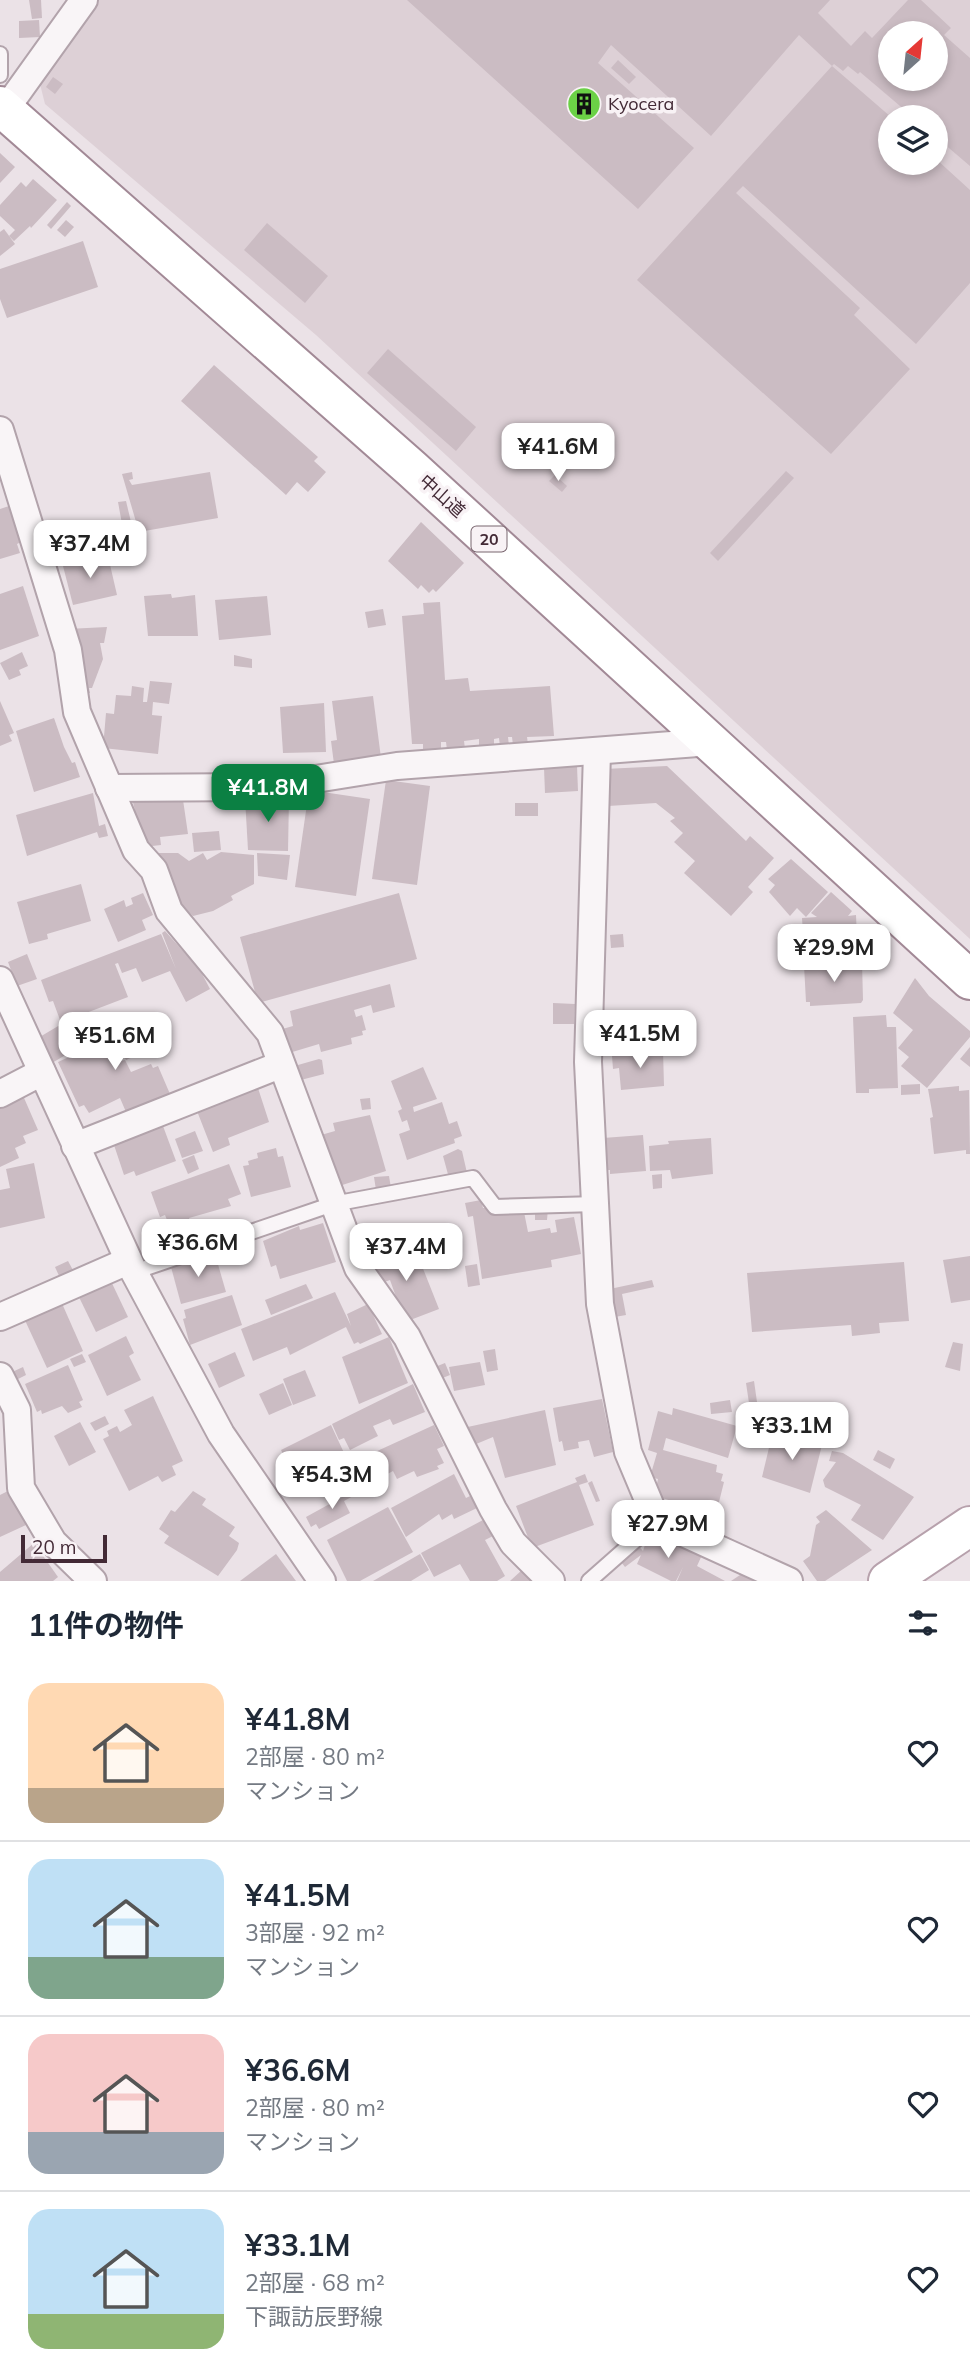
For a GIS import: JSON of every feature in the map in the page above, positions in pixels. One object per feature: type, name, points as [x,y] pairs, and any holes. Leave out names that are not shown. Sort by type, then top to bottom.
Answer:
[{"type":"main road","name":"中山道","points":[[2,97],[970,980]]},
{"type":"main road","points":[[888,1581],[970,1526]]},
{"type":"street","points":[[2,97],[84,0]]},
{"type":"street","points":[[0,430],[68,650],[77,712],[136,850],[154,870],[169,911],[258,1015],[270,1033],[280,1066],[358,1268],[407,1336],[493,1509],[513,1543],[551,1581]]},
{"type":"street","points":[[109,788],[266,787],[397,765],[711,742]]},
{"type":"street","points":[[597,752],[588,1062],[600,1304],[628,1452],[657,1521],[789,1581]]},
{"type":"street","points":[[0,980],[131,1266],[221,1434],[323,1581]]},
{"type":"street","points":[[75,1146],[280,1066]]},
{"type":"street","points":[[0,1094],[42,1072]]},
{"type":"street","points":[[0,1317],[131,1266]]},
{"type":"street","points":[[0,1376],[17,1410],[22,1488],[53,1542],[93,1581]]},
{"type":"lane","points":[[0,54],[2,97]]},
{"type":"lane","points":[[131,1266],[333,1204],[473,1178],[495,1207],[596,1204]]},
{"type":"lane","points":[[589,1581],[657,1521]]},
{"type":"shaded area","points":[[99,0],[970,0],[970,939],[316,335],[45,104],[40,84]]},
{"type":"building","points":[[29,0],[41,0],[42,18],[32,19]]},
{"type":"building","name":"Kyocera","points":[[407,0],[830,0],[818,13],[851,46],[865,31],[872,38],[878,32],[878,87],[848,66],[843,71],[834,64],[832,66],[799,35],[711,136],[611,45],[598,63],[694,148],[638,209]]},
{"type":"building","name":"Kyocera","points":[[908,0],[921,0],[944,21],[888,21]]},
{"type":"building","points":[[39,20],[40,37],[19,38],[19,21]]},
{"type":"building","name":"Kyocera","points":[[948,39],[970,58],[970,166],[948,147],[948,105],[899,105],[882,91],[948,91]]},
{"type":"building","points":[[618,60],[636,77],[629,84],[611,68]]},
{"type":"building","points":[[832,66],[878,106],[878,175],[948,175],[948,170],[970,190],[970,283],[916,344],[743,186],[736,193],[860,308],[854,315],[910,369],[831,454],[637,280]]},
{"type":"building","points":[[53,77],[63,84],[55,94],[46,87]]},
{"type":"building","points":[[0,153],[15,167],[0,183]]},
{"type":"building","points":[[33,179],[57,200],[31,228],[30,226],[14,241],[9,236],[15,230],[0,216],[0,205],[21,182],[26,187]]},
{"type":"building","points":[[67,202],[71,206],[51,229],[47,225]]},
{"type":"building","points":[[66,220],[74,227],[65,237],[57,230]]},
{"type":"building","points":[[267,223],[328,276],[305,303],[244,250]]},
{"type":"building","points":[[4,229],[15,244],[0,256],[0,232]]},
{"type":"building","points":[[83,241],[98,287],[7,318],[0,299],[0,269]]},
{"type":"building","points":[[388,349],[476,427],[456,451],[367,373]]},
{"type":"building","points":[[214,365],[318,457],[314,461],[326,472],[308,492],[297,482],[286,495],[181,401]]},
{"type":"building","points":[[786,471],[794,478],[718,561],[710,553]]},
{"type":"building","points":[[132,472],[133,479],[129,480],[132,485],[210,472],[218,518],[139,532],[122,474]]},
{"type":"building","points":[[555,475],[567,486],[562,492],[549,481]]},
{"type":"building","points":[[126,501],[131,522],[122,524],[118,502]]},
{"type":"building","points":[[9,506],[21,542],[17,544],[20,553],[0,559],[0,509]]},
{"type":"building","points":[[421,522],[464,563],[436,592],[433,589],[429,593],[421,585],[418,589],[388,561]]},
{"type":"building","points":[[108,556],[117,595],[73,605],[63,566]]},
{"type":"building","points":[[23,586],[39,636],[0,650],[0,594]]},
{"type":"building","points":[[171,594],[172,598],[195,595],[198,636],[148,636],[144,596]]},
{"type":"building","points":[[267,596],[271,635],[219,640],[215,600]]},
{"type":"building","points":[[440,602],[445,680],[468,678],[470,691],[550,686],[554,736],[527,737],[528,744],[513,745],[512,737],[508,737],[509,746],[500,747],[499,738],[494,739],[494,747],[479,748],[479,739],[464,741],[465,749],[447,750],[446,742],[441,742],[441,751],[423,752],[423,744],[412,744],[402,616],[424,614],[423,603]]},
{"type":"building","points":[[383,609],[386,625],[368,628],[365,612]]},
{"type":"building","points":[[107,627],[104,643],[100,643],[103,659],[92,688],[89,688],[90,693],[78,695],[67,629]]},
{"type":"building","points":[[22,652],[28,666],[19,670],[21,675],[9,680],[0,663]]},
{"type":"building","points":[[234,655],[252,659],[252,668],[234,666]]},
{"type":"building","points":[[150,681],[172,683],[169,704],[153,702],[152,715],[162,716],[158,754],[103,748],[106,713],[114,714],[116,695],[131,696],[132,686],[144,688],[143,702],[147,702]]},
{"type":"building","points":[[373,696],[381,758],[334,764],[331,741],[337,740],[332,701]]},
{"type":"building","points":[[0,701],[14,733],[9,735],[12,741],[0,746]]},
{"type":"building","points":[[324,703],[326,752],[283,753],[280,707]]},
{"type":"building","points":[[54,718],[64,747],[72,763],[75,762],[80,777],[34,792],[16,731]]},
{"type":"building","points":[[577,766],[578,791],[545,793],[544,768]]},
{"type":"building","points":[[667,766],[746,841],[750,836],[774,858],[748,887],[753,892],[731,916],[684,873],[695,861],[674,842],[683,833],[670,821],[675,818],[656,803],[608,806],[604,769]]},
{"type":"building","points":[[386,780],[430,786],[417,885],[372,879]]},
{"type":"building","points":[[309,790],[370,799],[356,896],[295,887]]},
{"type":"building","points":[[93,793],[99,826],[105,824],[108,836],[99,838],[97,832],[27,856],[16,815]]},
{"type":"building","points":[[129,793],[132,811],[135,811],[132,798],[182,793],[188,834],[160,837],[161,845],[152,846],[153,851],[122,815]]},
{"type":"building","points":[[245,798],[289,798],[288,851],[248,850]]},
{"type":"building","points":[[515,803],[538,803],[538,816],[515,816]]},
{"type":"building","points":[[219,831],[221,850],[194,852],[192,833]]},
{"type":"building","points":[[221,852],[254,855],[254,884],[231,896],[233,900],[213,911],[193,916],[182,906],[153,853],[178,853],[189,861],[203,853],[207,860]]},
{"type":"building","points":[[257,853],[290,855],[287,880],[258,876]]},
{"type":"building","points":[[791,859],[828,892],[806,917],[797,908],[790,916],[769,892],[775,885],[768,879]]},
{"type":"building","points":[[81,884],[91,921],[47,934],[48,939],[29,944],[17,902]]},
{"type":"building","points":[[831,892],[852,911],[848,916],[856,915],[858,961],[805,964],[802,918],[817,917],[811,913]]},
{"type":"building","points":[[143,893],[153,915],[142,920],[146,930],[118,942],[104,909],[124,900],[126,907],[133,904],[131,898]]},
{"type":"building","points":[[399,893],[417,959],[258,1003],[240,937]]},
{"type":"building","points":[[165,931],[200,970],[210,989],[186,1002],[170,971],[142,982],[136,968],[122,973],[118,963],[115,964],[128,997],[73,1018],[72,1015],[60,1020],[53,1001],[49,1002],[41,980],[161,934],[176,969],[162,933]]},
{"type":"building","points":[[623,934],[624,947],[611,948],[610,935]]},
{"type":"building","points":[[27,954],[37,979],[17,986],[8,962]]},
{"type":"building","points":[[862,962],[861,1003],[810,1006],[810,1002],[806,1002],[804,965]]},
{"type":"building","points":[[915,978],[929,996],[970,1031],[970,1037],[927,1088],[901,1066],[909,1057],[898,1048],[913,1030],[893,1013]]},
{"type":"building","points":[[390,984],[395,1007],[373,1013],[371,1005],[354,1010],[356,1017],[362,1015],[366,1030],[362,1031],[363,1035],[351,1038],[352,1044],[321,1052],[319,1044],[289,1053],[279,1030],[293,1026],[290,1011]]},
{"type":"building","points":[[553,1003],[575,1004],[574,1024],[553,1024]]},
{"type":"building","points":[[886,1015],[887,1027],[896,1027],[898,1088],[869,1089],[869,1093],[856,1093],[853,1017]]},
{"type":"building","points":[[118,1016],[123,1029],[112,1034],[107,1021]]},
{"type":"building","points":[[148,1021],[159,1045],[126,1060],[123,1054],[118,1056],[121,1061],[125,1060],[131,1072],[151,1064],[153,1068],[158,1066],[170,1094],[126,1112],[120,1098],[89,1113],[84,1105],[79,1107],[58,1062]]},
{"type":"building","points":[[65,1022],[67,1025],[79,1024],[88,1040],[79,1045],[72,1034],[79,1047],[52,1063],[38,1038]]},
{"type":"building","points":[[634,1038],[635,1045],[599,1049],[598,1042]]},
{"type":"building","points":[[970,1047],[970,1067],[960,1059]]},
{"type":"building","points":[[663,1050],[664,1086],[621,1090],[619,1068],[613,1069],[612,1056]]},
{"type":"building","points":[[322,1060],[324,1074],[289,1083],[284,1069]]},
{"type":"building","points":[[423,1067],[437,1099],[413,1107],[414,1112],[442,1102],[449,1124],[457,1121],[462,1136],[454,1139],[455,1143],[407,1160],[399,1134],[410,1130],[407,1120],[402,1122],[398,1111],[402,1109],[391,1081]]},
{"type":"building","points":[[920,1084],[920,1094],[901,1095],[901,1085]]},
{"type":"building","points":[[257,1085],[269,1122],[228,1138],[230,1145],[213,1152],[197,1111]]},
{"type":"building","points":[[959,1086],[959,1091],[969,1090],[970,1154],[966,1154],[966,1150],[934,1154],[930,1118],[933,1117],[928,1089]]},
{"type":"building","points":[[21,1091],[38,1130],[23,1136],[26,1143],[15,1148],[19,1158],[0,1167],[0,1100]]},
{"type":"building","points":[[370,1098],[371,1109],[362,1110],[360,1099]]},
{"type":"building","points":[[370,1115],[386,1171],[336,1187],[321,1135],[335,1131],[333,1123]]},
{"type":"building","points":[[160,1118],[176,1161],[136,1176],[134,1171],[124,1175],[111,1136]]},
{"type":"building","points":[[195,1131],[203,1151],[182,1158],[175,1139]]},
{"type":"building","points":[[643,1135],[646,1171],[610,1174],[610,1170],[605,1170],[603,1138]]},
{"type":"building","points":[[711,1138],[713,1174],[672,1179],[670,1170],[650,1171],[649,1146],[669,1144],[668,1141]]},
{"type":"building","points":[[276,1148],[278,1157],[283,1156],[291,1187],[251,1197],[243,1166],[258,1158],[257,1153]]},
{"type":"building","points":[[458,1149],[462,1151],[467,1173],[449,1178],[443,1156]]},
{"type":"building","points":[[194,1155],[199,1169],[188,1174],[182,1160]]},
{"type":"building","points":[[34,1163],[45,1218],[0,1228],[0,1190],[10,1188],[6,1169]]},
{"type":"building","points":[[229,1164],[241,1194],[228,1199],[231,1206],[189,1218],[191,1223],[171,1230],[165,1215],[160,1217],[151,1192]]},
{"type":"building","points":[[662,1174],[662,1188],[653,1189],[652,1175]]},
{"type":"building","points":[[389,1176],[391,1188],[376,1190],[374,1177]]},
{"type":"building","points":[[481,1200],[483,1208],[523,1207],[528,1232],[550,1228],[551,1233],[557,1232],[555,1220],[574,1217],[581,1254],[551,1260],[552,1267],[482,1279],[473,1216],[468,1217],[465,1203]]},
{"type":"building","points":[[535,1209],[548,1209],[547,1220],[535,1220]]},
{"type":"building","points":[[323,1223],[336,1262],[280,1279],[276,1265],[271,1267],[263,1241],[299,1226],[300,1230]]},
{"type":"building","points":[[403,1244],[412,1270],[422,1266],[439,1309],[405,1322],[390,1280],[382,1283],[372,1255]]},
{"type":"building","points":[[215,1254],[226,1292],[181,1304],[171,1267]]},
{"type":"building","points":[[970,1256],[970,1300],[951,1303],[943,1260]]},
{"type":"building","points":[[68,1261],[74,1272],[60,1278],[55,1267]]},
{"type":"building","points":[[904,1262],[909,1321],[879,1323],[880,1333],[852,1336],[851,1325],[752,1332],[747,1273]]},
{"type":"building","points":[[477,1264],[480,1285],[468,1287],[465,1266]]},
{"type":"building","points":[[109,1277],[128,1317],[96,1332],[77,1293]]},
{"type":"building","points":[[652,1280],[654,1287],[622,1294],[626,1315],[609,1318],[605,1290]]},
{"type":"building","points":[[306,1284],[313,1298],[271,1315],[265,1300]]},
{"type":"building","points":[[335,1292],[351,1326],[347,1314],[368,1304],[382,1334],[354,1344],[346,1327],[290,1355],[287,1347],[253,1361],[241,1329]]},
{"type":"building","points":[[232,1295],[242,1325],[190,1345],[183,1319],[186,1318],[184,1310]]},
{"type":"building","points":[[60,1299],[83,1351],[47,1368],[23,1316]]},
{"type":"building","points":[[126,1336],[134,1353],[129,1356],[141,1380],[107,1396],[88,1355]]},
{"type":"building","points":[[389,1337],[408,1383],[359,1404],[342,1357]]},
{"type":"building","points":[[953,1342],[963,1344],[960,1371],[945,1367]]},
{"type":"building","points":[[495,1349],[498,1370],[487,1372],[483,1351]]},
{"type":"building","points":[[235,1352],[245,1376],[219,1388],[208,1364]]},
{"type":"building","points":[[82,1354],[86,1362],[74,1367],[70,1359]]},
{"type":"building","points":[[480,1362],[485,1385],[454,1391],[449,1367]]},
{"type":"building","points":[[445,1363],[450,1375],[435,1381],[430,1369]]},
{"type":"building","points":[[68,1365],[83,1400],[79,1402],[82,1407],[68,1413],[62,1406],[42,1414],[41,1410],[37,1412],[25,1384]]},
{"type":"building","points":[[23,1367],[26,1375],[14,1381],[10,1373]]},
{"type":"building","points":[[305,1370],[316,1396],[293,1405],[283,1379]]},
{"type":"building","points":[[754,1381],[757,1402],[749,1403],[746,1383]]},
{"type":"building","points":[[283,1383],[292,1405],[269,1415],[259,1394]]},
{"type":"building","points":[[413,1384],[425,1412],[393,1425],[390,1419],[373,1426],[378,1436],[350,1450],[344,1438],[339,1440],[332,1424]]},
{"type":"building","points":[[153,1396],[183,1461],[172,1466],[176,1475],[162,1482],[158,1476],[129,1491],[103,1439],[109,1436],[107,1431],[117,1426],[120,1432],[132,1425],[124,1410]]},
{"type":"building","points":[[602,1399],[613,1452],[594,1457],[589,1440],[578,1442],[579,1448],[564,1451],[562,1441],[559,1442],[553,1408]]},
{"type":"building","points":[[730,1400],[732,1412],[711,1414],[710,1403]]},
{"type":"building","points":[[673,1408],[737,1426],[728,1458],[666,1438],[663,1450],[717,1465],[716,1472],[723,1474],[721,1481],[724,1482],[713,1526],[672,1514],[676,1502],[654,1496],[658,1479],[650,1477],[657,1453],[648,1450],[658,1411],[672,1415]]},
{"type":"building","points":[[545,1410],[556,1465],[505,1478],[493,1437],[469,1447],[463,1428]]},
{"type":"building","points":[[105,1416],[109,1424],[95,1431],[90,1423]]},
{"type":"building","points":[[80,1422],[96,1452],[69,1466],[54,1436]]},
{"type":"building","points":[[331,1425],[345,1455],[341,1457],[353,1481],[325,1494],[322,1486],[315,1490],[312,1483],[300,1488],[281,1450]]},
{"type":"building","points":[[434,1425],[444,1446],[437,1449],[444,1463],[437,1466],[439,1469],[417,1477],[414,1471],[397,1479],[393,1471],[378,1479],[368,1459],[376,1455],[375,1452]]},
{"type":"building","points":[[773,1431],[822,1445],[810,1493],[762,1477]]},
{"type":"building","points":[[878,1450],[895,1459],[890,1469],[873,1460]]},
{"type":"building","points":[[832,1451],[843,1453],[914,1497],[883,1540],[851,1520],[861,1505],[825,1487],[823,1480],[836,1462],[829,1461]]},
{"type":"building","points":[[454,1474],[466,1498],[470,1496],[477,1508],[454,1519],[452,1514],[442,1520],[439,1514],[406,1537],[391,1508]]},
{"type":"building","points":[[585,1474],[588,1482],[579,1485],[594,1525],[532,1548],[516,1506],[577,1482],[575,1478]]},
{"type":"building","points":[[592,1481],[600,1501],[596,1502],[588,1483]]},
{"type":"building","points":[[364,1485],[366,1489],[344,1501],[350,1513],[319,1529],[316,1524],[311,1527],[306,1517]]},
{"type":"building","points":[[10,1490],[26,1525],[0,1537],[0,1495]]},
{"type":"building","points":[[193,1491],[206,1499],[202,1505],[235,1527],[229,1536],[239,1543],[237,1550],[218,1576],[164,1543],[169,1536],[159,1529],[171,1510],[175,1512]]},
{"type":"building","points":[[388,1507],[413,1552],[360,1581],[347,1581],[327,1540]]},
{"type":"building","points":[[826,1510],[872,1550],[825,1581],[817,1581],[803,1561],[810,1556],[816,1525],[820,1522],[816,1517]]},
{"type":"building","points":[[483,1520],[493,1536],[485,1540],[505,1576],[497,1581],[470,1581],[460,1564],[434,1577],[421,1553]]},
{"type":"building","points":[[649,1532],[702,1555],[697,1566],[725,1581],[677,1581],[683,1567],[676,1581],[671,1581],[637,1564],[641,1555],[625,1567],[618,1558],[636,1543],[643,1551]]},
{"type":"building","points":[[34,1543],[58,1577],[53,1581],[0,1581],[0,1572]]},
{"type":"building","points":[[276,1554],[296,1581],[240,1581]]},
{"type":"building","points":[[420,1554],[429,1570],[411,1581],[373,1581]]},
{"type":"building","points":[[522,1570],[532,1581],[510,1581]]},
{"type":"building","points":[[746,1571],[768,1581],[731,1581]]},
{"type":"place","name":"Kyocera","points":[[584,104]]}]
